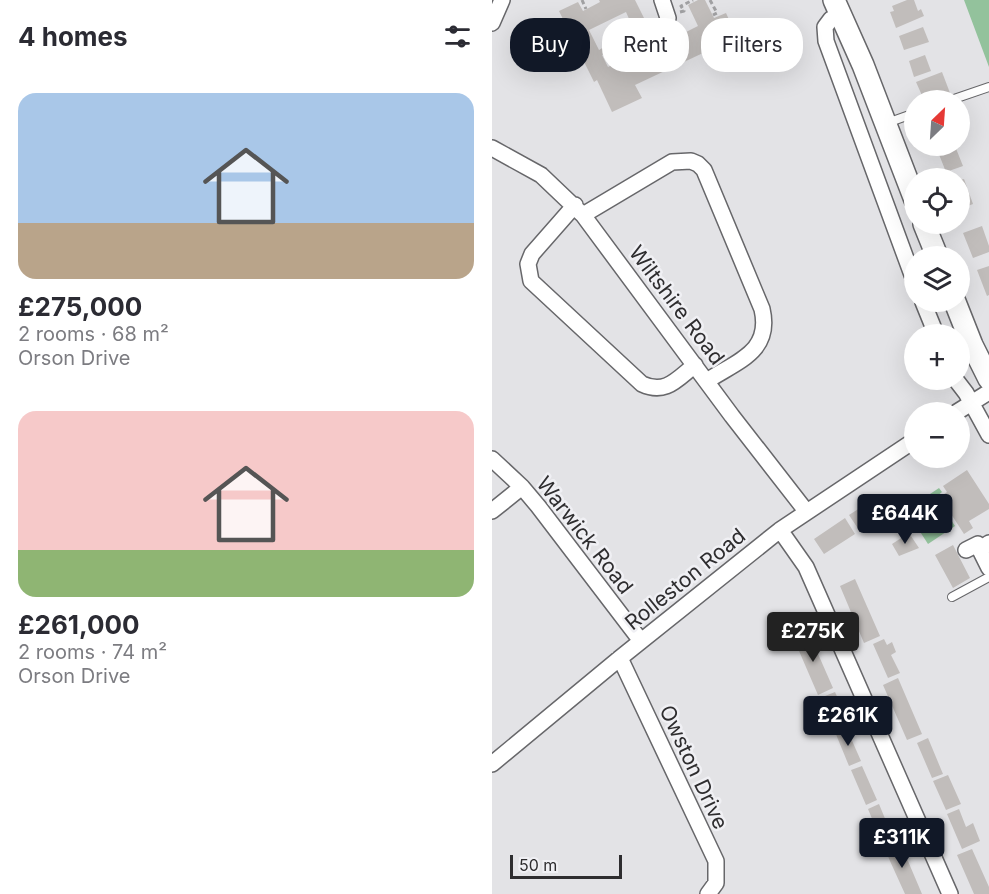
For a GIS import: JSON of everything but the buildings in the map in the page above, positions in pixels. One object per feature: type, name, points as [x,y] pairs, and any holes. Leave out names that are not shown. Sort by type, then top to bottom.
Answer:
[{"type":"main road","points":[[838,7],[904,171]]},
{"type":"main road","points":[[959,312],[989,379]]},
{"type":"street","points":[[492,23],[502,0]]},
{"type":"street","points":[[662,0],[668,18]]},
{"type":"street","points":[[838,7],[825,27],[826,41],[904,253]]},
{"type":"street","name":"Wiltshire Road","points":[[492,148],[541,175],[579,210],[806,511]]},
{"type":"street","points":[[695,364],[668,386],[652,389],[642,384],[531,281],[528,264],[532,254],[579,210],[672,162],[682,160],[698,164],[704,170],[765,320],[762,340],[756,349],[707,381]]},
{"type":"street","points":[[963,390],[989,435]]},
{"type":"street","points":[[971,403],[989,392]]},
{"type":"street","name":"Rolleston Road","points":[[492,764],[640,641],[780,530],[904,447]]},
{"type":"street","name":"Warwick Road","points":[[492,459],[522,487],[640,641]]},
{"type":"street","points":[[492,511],[522,487]]},
{"type":"street","points":[[780,530],[806,567],[950,894]]},
{"type":"street","points":[[978,548],[989,568]]},
{"type":"street","name":"Owston Drive","points":[[620,658],[716,861],[716,883],[708,894]]},
{"type":"lane","points":[[970,94],[989,87]]},
{"type":"lane","points":[[886,123],[904,117]]},
{"type":"lane","points":[[952,597],[989,577]]},
{"type":"path","points":[[582,0],[586,9]]},
{"type":"path","points":[[710,0],[717,13],[713,15]]},
{"type":"green space","points":[[964,0],[989,0],[989,67]]},
{"type":"green space","points":[[939,488],[942,492],[936,497],[955,526],[928,544],[906,510]]}]
